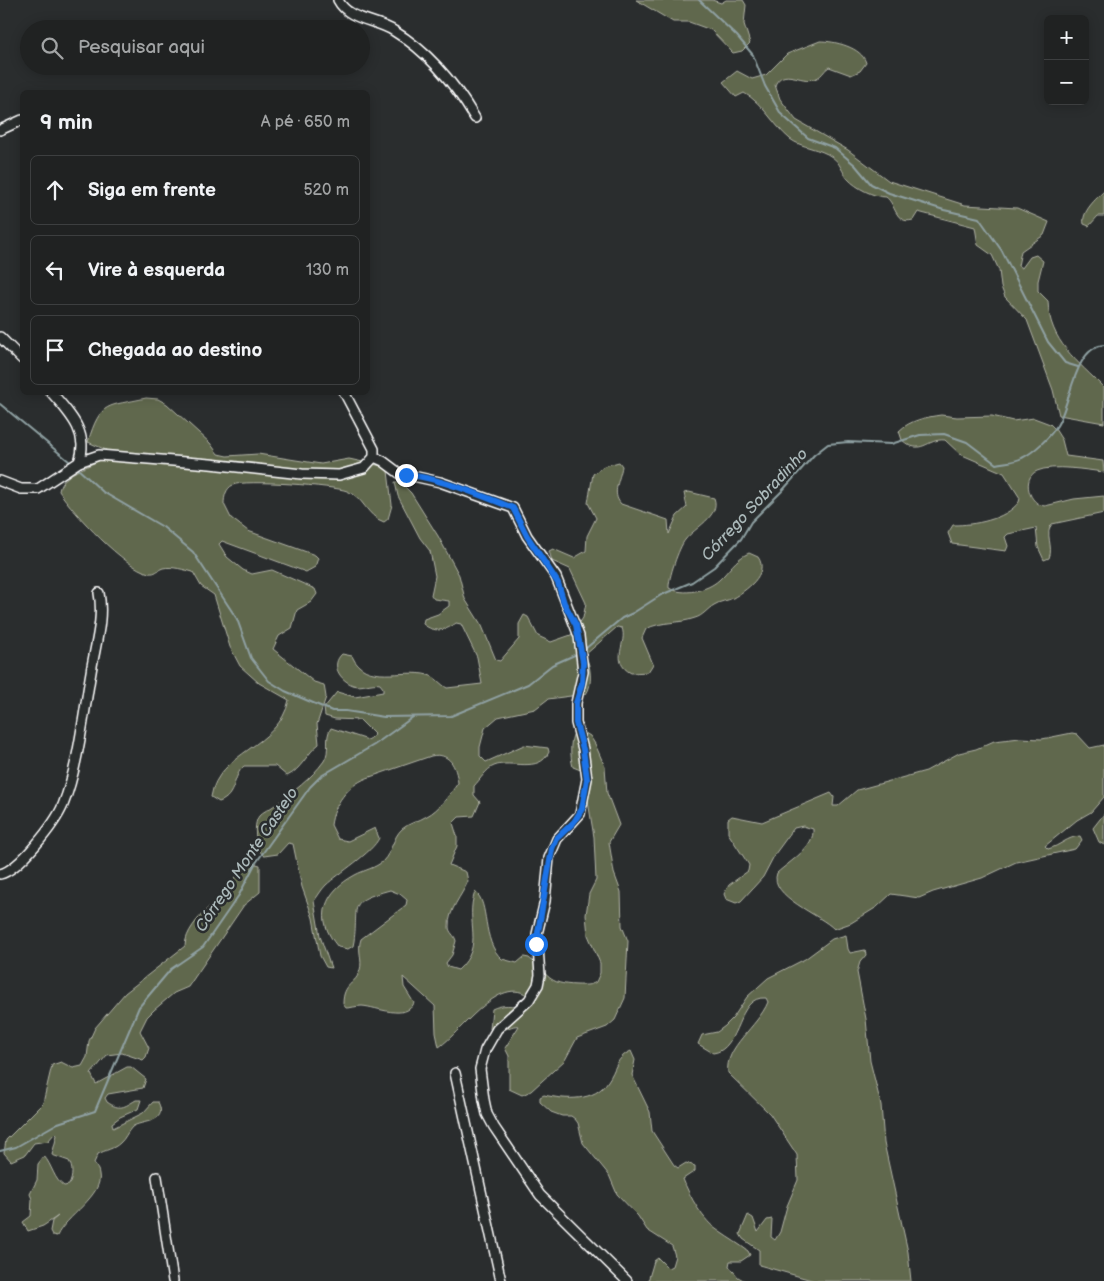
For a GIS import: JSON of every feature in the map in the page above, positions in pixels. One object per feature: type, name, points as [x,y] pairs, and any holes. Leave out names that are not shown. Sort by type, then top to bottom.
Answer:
[{"type":"street","points":[[338,0],[344,9],[353,15],[367,20]]},
{"type":"street","points":[[370,21],[392,29],[414,44],[442,72],[475,118]]},
{"type":"street","points":[[0,130],[20,121]]},
{"type":"street","points":[[0,338],[20,357]]},
{"type":"street","points":[[54,395],[70,414],[80,432],[84,448],[79,462]]},
{"type":"street","points":[[0,481],[18,488],[36,490],[79,462],[99,455],[302,474],[339,475],[364,468],[374,457],[374,447],[346,395]]},
{"type":"street","points":[[374,457],[396,472],[440,482],[513,508],[527,536],[556,577],[579,636],[584,672],[576,703],[576,723],[583,749],[587,779],[582,809],[574,822],[556,839],[549,858],[545,901],[536,934],[540,975],[538,986],[529,1000],[497,1029],[485,1050],[480,1069],[487,1114],[509,1151],[540,1194],[627,1281]]},
{"type":"street","points":[[0,874],[9,871],[24,857],[62,807],[82,728],[100,611],[99,593]]},
{"type":"street","points":[[455,1073],[501,1281]]},
{"type":"street","points":[[157,1178],[173,1281]]},
{"type":"green space","points":[[636,0],[712,0],[721,3],[726,0],[743,0],[746,5],[744,24],[750,43],[742,51],[733,53],[711,30],[689,22],[673,22]]},
{"type":"green space","points":[[820,41],[847,46],[859,53],[866,63],[860,71],[851,75],[829,67],[819,77],[814,79],[809,80],[787,76],[778,80],[775,85],[780,99],[796,120],[848,150],[889,181],[965,205],[1017,208],[1049,222],[1044,235],[1021,251],[1018,266],[1022,268],[1030,257],[1036,255],[1043,261],[1038,281],[1038,291],[1048,301],[1050,315],[1059,339],[1075,359],[1104,388],[1104,423],[1059,415],[1053,390],[1027,320],[1005,297],[1001,287],[999,270],[992,255],[978,245],[975,227],[918,212],[913,220],[903,220],[886,197],[871,194],[856,186],[848,179],[835,159],[790,139],[751,97],[744,93],[736,97],[723,82],[737,71],[752,79],[766,75],[787,54]]},
{"type":"green space","points":[[1104,191],[1104,216],[1098,216],[1089,226],[1084,224],[1087,210]]},
{"type":"green space","points":[[146,398],[158,399],[167,404],[210,443],[218,454],[227,456],[258,454],[321,464],[349,459],[386,467],[388,471],[392,505],[388,519],[384,522],[373,515],[353,494],[339,489],[290,484],[241,483],[231,486],[227,490],[224,504],[231,518],[248,531],[315,555],[318,558],[315,567],[306,572],[222,541],[219,544],[227,557],[243,570],[252,574],[272,570],[315,589],[317,594],[311,602],[297,610],[292,628],[279,636],[273,649],[314,682],[324,685],[326,697],[317,724],[319,744],[296,770],[287,776],[275,766],[244,766],[240,770],[232,791],[225,799],[219,802],[211,797],[216,782],[225,769],[274,729],[283,716],[289,700],[259,683],[240,666],[230,647],[214,595],[201,586],[193,572],[178,568],[163,568],[149,573],[139,569],[100,538],[59,491],[61,484],[66,478],[109,453],[88,442],[97,419],[102,412],[114,405]]},
{"type":"green space","points":[[941,415],[957,417],[992,416],[1013,421],[1034,418],[1050,424],[1062,440],[1066,456],[1103,461],[1104,472],[1060,468],[1037,471],[1029,479],[1028,485],[1031,496],[1039,504],[1045,506],[1074,499],[1104,496],[1104,513],[1052,524],[1049,532],[1050,554],[1049,558],[1044,560],[1038,547],[1036,528],[1008,534],[1005,537],[1008,546],[1006,551],[952,544],[948,533],[953,525],[970,524],[998,517],[1013,508],[1020,498],[1004,473],[960,454],[945,440],[914,447],[902,440],[899,431],[903,427],[919,420]]},
{"type":"green space","points":[[619,462],[622,466],[616,491],[618,500],[621,504],[668,520],[669,534],[677,516],[687,507],[684,493],[689,492],[714,498],[714,510],[706,521],[689,535],[677,556],[669,588],[688,592],[708,587],[719,580],[740,558],[749,553],[758,557],[761,563],[761,570],[759,576],[744,591],[733,598],[716,604],[698,617],[652,626],[646,629],[642,638],[653,664],[648,672],[631,673],[621,663],[620,652],[623,634],[622,628],[617,627],[585,655],[589,664],[590,675],[590,686],[586,694],[548,699],[535,709],[498,717],[485,728],[480,747],[480,756],[486,762],[524,745],[548,748],[549,752],[544,759],[532,764],[501,764],[491,767],[474,786],[474,795],[480,802],[474,816],[459,817],[453,823],[457,836],[457,846],[449,865],[466,872],[468,881],[453,909],[449,921],[449,929],[456,941],[452,955],[446,963],[448,967],[458,970],[466,961],[471,951],[473,942],[472,903],[475,892],[483,904],[491,942],[495,951],[502,959],[517,963],[524,957],[529,958],[549,978],[559,983],[585,985],[596,982],[600,973],[600,963],[588,935],[586,915],[589,894],[596,880],[594,837],[583,771],[573,767],[572,763],[571,741],[577,728],[590,736],[605,767],[607,793],[619,825],[609,842],[614,873],[621,892],[622,926],[628,941],[625,998],[615,1020],[607,1027],[577,1038],[565,1060],[531,1091],[522,1095],[509,1089],[509,1056],[505,1048],[519,1026],[501,1031],[490,1029],[492,1009],[500,1006],[524,1008],[533,1000],[521,992],[509,992],[496,997],[483,1006],[439,1047],[436,1033],[435,1006],[403,977],[404,987],[414,1003],[405,1011],[391,1012],[362,1006],[346,1008],[343,1004],[347,988],[356,979],[360,970],[361,939],[406,905],[407,900],[400,894],[390,890],[376,894],[361,902],[357,906],[353,946],[348,949],[338,947],[326,926],[324,916],[326,906],[336,889],[355,875],[380,863],[386,857],[399,832],[408,825],[424,818],[440,806],[458,783],[451,761],[443,756],[431,756],[367,778],[353,786],[338,803],[331,825],[338,839],[348,841],[375,828],[379,838],[370,850],[326,885],[314,901],[320,936],[331,968],[326,967],[320,956],[313,918],[302,887],[293,844],[288,843],[278,854],[264,856],[257,843],[255,831],[259,816],[301,785],[324,761],[331,728],[368,740],[375,735],[360,720],[335,719],[325,716],[324,708],[337,692],[355,697],[383,692],[380,684],[356,686],[344,680],[337,667],[338,658],[342,654],[352,656],[358,665],[366,671],[375,673],[418,673],[428,675],[447,688],[482,684],[477,657],[461,624],[456,623],[448,628],[436,630],[423,624],[424,619],[438,614],[449,606],[449,601],[434,599],[431,595],[435,576],[430,551],[420,538],[398,496],[395,482],[400,482],[411,493],[438,536],[459,575],[465,599],[482,626],[496,660],[500,661],[519,639],[519,624],[524,615],[528,617],[538,636],[551,642],[571,635],[583,618],[586,603],[570,569],[552,561],[549,551],[553,549],[574,558],[586,551],[587,536],[596,518],[588,503],[593,474],[604,466]]},
{"type":"green space","points":[[1072,733],[1077,734],[1090,748],[1104,745],[1104,797],[1091,812],[1077,820],[1045,846],[1048,849],[1071,838],[1080,836],[1082,840],[1075,849],[1016,862],[982,878],[919,898],[891,894],[877,907],[851,923],[834,929],[788,897],[780,889],[776,881],[777,873],[806,848],[813,836],[813,829],[803,826],[794,828],[775,854],[763,877],[741,901],[736,903],[726,899],[724,894],[729,885],[748,871],[749,865],[728,833],[728,819],[732,816],[762,822],[831,793],[834,797],[833,806],[838,806],[857,790],[926,771],[959,753],[976,749],[994,741],[1020,738],[1042,739]]},
{"type":"green space","points":[[1104,814],[1104,845],[1099,842],[1093,828]]},
{"type":"green space","points":[[248,862],[260,865],[260,892],[244,905],[188,987],[174,993],[147,1017],[140,1031],[149,1048],[146,1057],[143,1060],[122,1053],[107,1055],[91,1074],[96,1084],[127,1067],[131,1067],[146,1079],[143,1088],[108,1094],[105,1098],[111,1105],[119,1107],[136,1100],[141,1100],[138,1109],[112,1123],[113,1128],[143,1113],[153,1102],[158,1102],[160,1114],[157,1118],[132,1127],[118,1145],[98,1154],[94,1163],[99,1174],[96,1190],[57,1236],[52,1235],[50,1231],[52,1221],[58,1216],[43,1226],[28,1231],[23,1222],[31,1216],[32,1199],[30,1194],[37,1180],[38,1164],[44,1156],[58,1180],[64,1186],[69,1185],[72,1170],[69,1161],[52,1155],[57,1135],[55,1133],[48,1141],[34,1143],[25,1155],[11,1161],[4,1153],[6,1140],[43,1103],[52,1065],[61,1062],[73,1068],[82,1066],[87,1057],[89,1041],[95,1028],[125,993],[185,946],[187,936],[193,926],[229,886],[243,864]]},
{"type":"green space","points":[[846,935],[850,953],[865,950],[866,955],[860,962],[857,972],[866,1019],[870,1061],[881,1105],[884,1143],[908,1252],[911,1281],[815,1281],[759,1265],[759,1250],[743,1239],[740,1234],[748,1215],[753,1218],[758,1232],[767,1220],[772,1219],[771,1237],[775,1240],[780,1232],[787,1206],[798,1180],[797,1155],[770,1114],[728,1073],[731,1054],[763,1011],[768,1002],[766,998],[756,999],[749,1005],[743,1013],[729,1043],[722,1050],[713,1053],[698,1044],[702,1035],[717,1032],[725,1026],[733,1018],[747,997],[768,978],[805,959],[832,939]]},
{"type":"green space","points":[[631,1051],[635,1060],[632,1075],[650,1112],[652,1131],[674,1165],[678,1168],[686,1163],[695,1166],[695,1171],[683,1179],[702,1215],[714,1228],[748,1251],[750,1255],[741,1261],[730,1261],[729,1266],[738,1277],[745,1281],[648,1281],[654,1261],[658,1258],[668,1268],[672,1266],[675,1256],[672,1246],[647,1230],[638,1216],[617,1194],[609,1175],[583,1143],[578,1123],[575,1119],[571,1116],[562,1116],[551,1112],[540,1102],[540,1097],[544,1095],[561,1098],[579,1098],[596,1093],[611,1077],[622,1057]]},
{"type":"waterway","points":[[699,0],[737,36],[753,55],[765,86],[781,114],[808,138],[835,148],[855,165],[871,184],[889,193],[944,210],[979,218],[1002,251],[1048,342],[1065,363],[1078,367]]},
{"type":"waterway","name":"Córrego Sobradinho","points":[[585,649],[622,618],[661,595],[692,582],[714,567],[741,539],[751,522],[814,455],[828,444],[848,442],[891,444],[920,435],[944,434],[967,442],[996,464],[1016,460],[1027,455],[1041,444],[1056,427],[1079,367],[1086,356],[1094,349],[1104,345]]},
{"type":"waterway","name":"Córrego Sobradinho","points":[[0,404],[70,462]]},
{"type":"waterway","name":"Córrego Sobradinho","points":[[76,467],[103,492],[163,527],[193,552],[237,619],[251,658],[269,681],[285,691],[332,711],[346,711],[384,717],[451,716],[528,684],[552,665],[579,653]]},
{"type":"waterway","name":"Córrego Monte Castelo","points":[[0,1151],[16,1147],[58,1123],[95,1111],[139,1007],[171,969],[203,947],[239,895],[255,864],[310,787],[321,776],[374,745],[413,717]]},
{"type":"route","points":[[406,475],[416,475],[440,482],[513,508],[527,536],[556,577],[562,599],[576,625],[584,672],[576,703],[576,729],[583,749],[587,779],[580,814],[556,839],[549,858],[544,909],[536,934],[536,944]]}]
